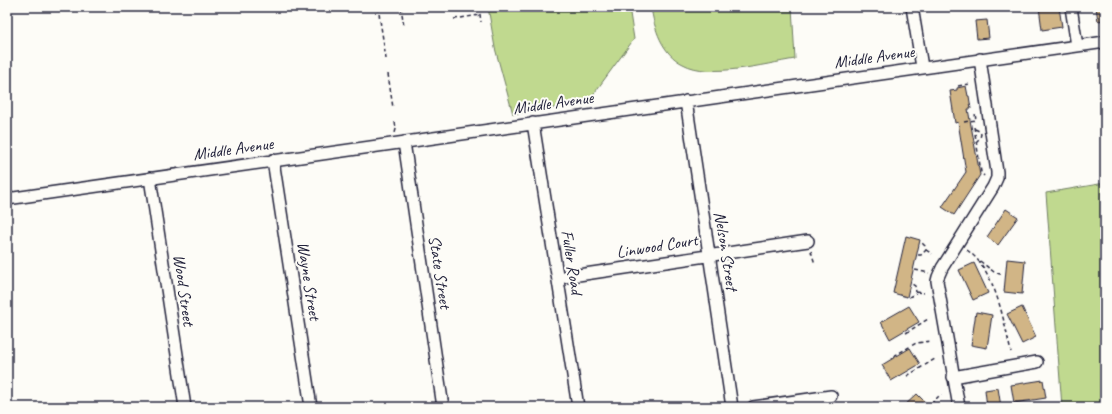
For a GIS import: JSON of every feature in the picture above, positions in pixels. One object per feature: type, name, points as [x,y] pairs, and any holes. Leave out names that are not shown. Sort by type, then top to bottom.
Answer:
[{"type":"street","points":[[912,7],[922,67]]},
{"type":"street","points":[[1071,7],[1077,46]]},
{"type":"street","name":"Middle Avenue","points":[[7,199],[1105,42]]},
{"type":"street","points":[[959,407],[938,288],[938,276],[993,187],[997,178],[980,59]]},
{"type":"street","name":"Nelson Street","points":[[686,101],[732,407]]},
{"type":"street","name":"Fuller Road","points":[[533,123],[578,407]]},
{"type":"street","name":"State Street","points":[[404,142],[443,407]]},
{"type":"street","name":"Wayne Street","points":[[273,160],[311,407]]},
{"type":"street","name":"Wood Street","points":[[150,178],[185,407]]},
{"type":"street","name":"Linwood Court","points":[[558,278],[808,241]]},
{"type":"street","points":[[954,377],[1037,362]]},
{"type":"street","points":[[753,407],[831,396]]},
{"type":"path","points":[[138,10],[160,7]]},
{"type":"path","points":[[378,7],[386,59]]},
{"type":"path","points":[[401,7],[404,27]]},
{"type":"path","points":[[479,7],[481,22]]},
{"type":"path","points":[[454,19],[480,15]]},
{"type":"path","points":[[388,74],[393,108]]},
{"type":"path","points":[[958,86],[970,84]]},
{"type":"path","points":[[964,122],[976,120],[975,114]]},
{"type":"path","points":[[394,135],[396,130],[395,122]]},
{"type":"path","points":[[976,142],[980,138],[981,134],[974,128],[976,142],[979,156],[981,171],[984,176]]},
{"type":"path","points":[[808,241],[815,264]]},
{"type":"path","points":[[921,242],[925,246],[926,250],[932,254]]},
{"type":"path","points":[[918,256],[922,255],[926,250]]},
{"type":"path","points":[[967,250],[994,272],[1003,275]]},
{"type":"path","points":[[979,260],[997,293],[1011,352]]},
{"type":"path","points":[[915,270],[930,273]]},
{"type":"path","points":[[912,284],[915,286],[916,292]]},
{"type":"path","points":[[909,296],[916,292],[924,294]]},
{"type":"path","points":[[906,333],[928,319]]},
{"type":"path","points":[[894,356],[916,343],[932,341]]},
{"type":"path","points":[[907,376],[935,359]]},
{"type":"path","points":[[931,404],[941,394]]},
{"type":"green space","points":[[488,7],[629,7],[634,39],[587,103],[513,114],[495,48]]},
{"type":"green space","points":[[651,7],[792,7],[795,59],[738,69],[708,70],[694,68],[676,60],[664,47],[654,23]]},
{"type":"green space","points":[[1105,183],[1105,407],[1062,407],[1046,193]]},
{"type":"building","points":[[1039,7],[1059,7],[1062,27],[1042,30]]},
{"type":"building","points":[[1096,7],[1105,7],[1105,20],[1098,21]]},
{"type":"building","points":[[987,20],[989,38],[977,39],[975,21]]},
{"type":"building","points":[[966,86],[971,109],[968,109],[980,175],[954,215],[942,207],[966,172],[958,122],[955,123],[950,91]]},
{"type":"building","points":[[1006,209],[1018,217],[998,245],[987,237]]},
{"type":"building","points":[[906,236],[920,240],[907,297],[893,293]]},
{"type":"building","points":[[1007,259],[1025,261],[1022,294],[1004,292]]},
{"type":"building","points":[[974,263],[988,293],[973,300],[959,270]]},
{"type":"building","points":[[909,306],[919,322],[890,339],[881,322]]},
{"type":"building","points":[[1022,307],[1036,337],[1022,344],[1007,314]]},
{"type":"building","points":[[976,312],[992,315],[987,348],[971,345]]},
{"type":"building","points":[[910,348],[920,364],[891,381],[882,365]]},
{"type":"building","points":[[1043,380],[1046,398],[1014,403],[1011,385]]},
{"type":"building","points":[[998,388],[1001,407],[987,407],[985,390]]},
{"type":"building","points":[[917,394],[930,407],[903,407]]}]
